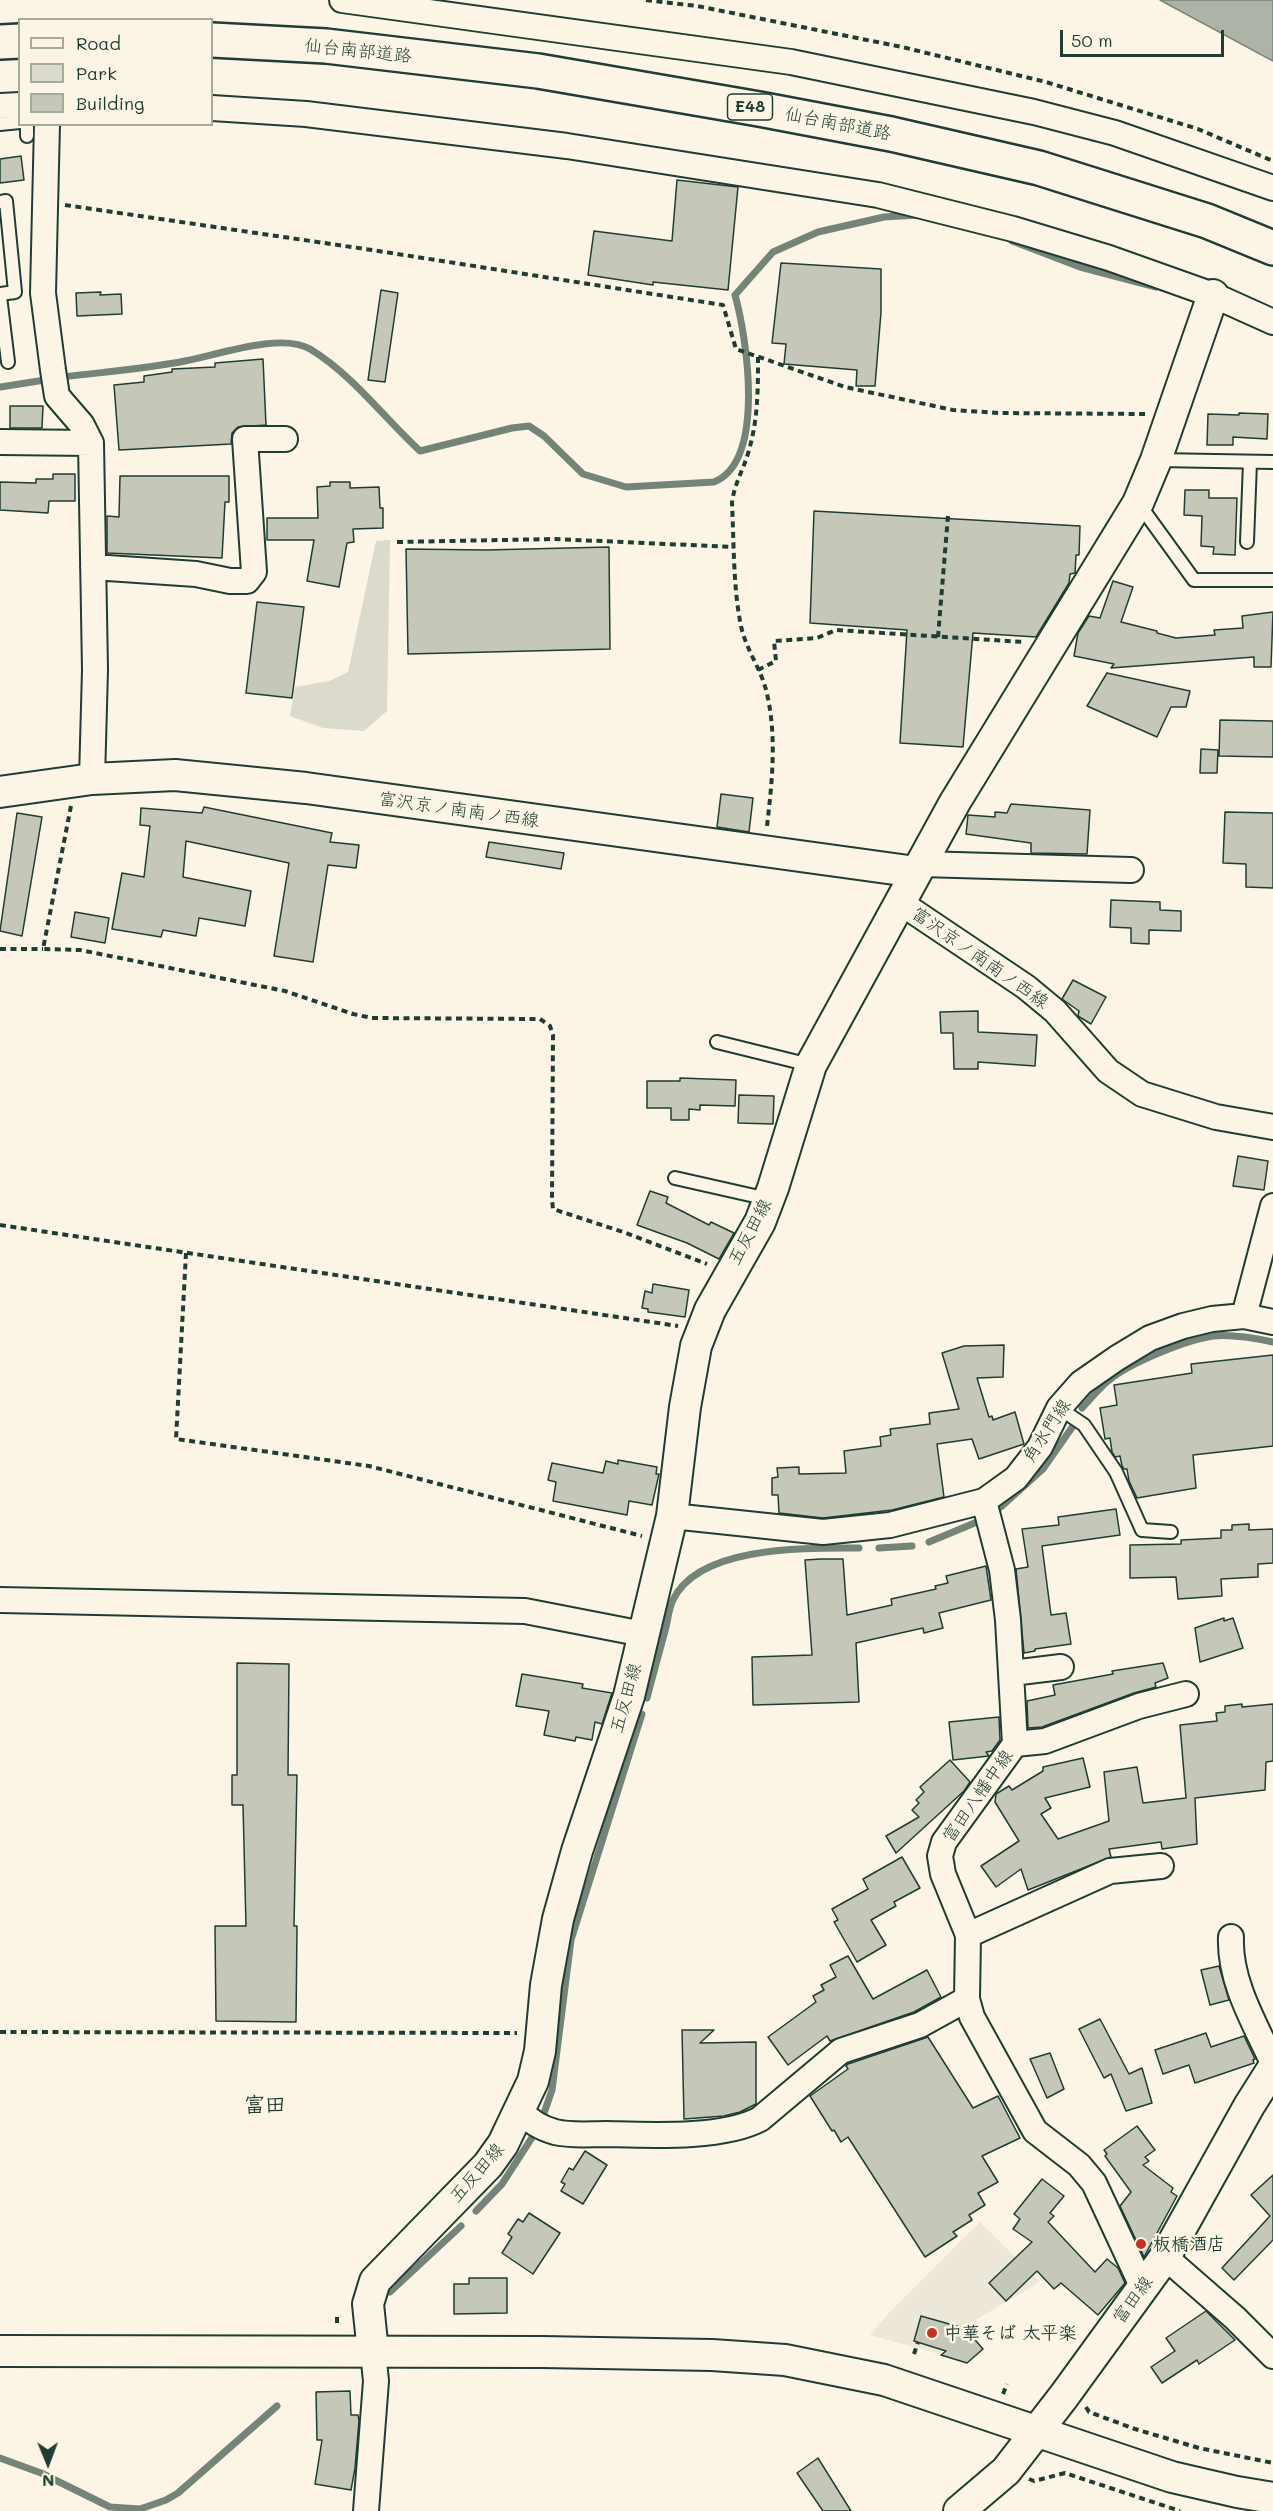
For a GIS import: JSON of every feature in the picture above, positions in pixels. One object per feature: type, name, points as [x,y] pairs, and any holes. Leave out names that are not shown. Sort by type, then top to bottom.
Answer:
[{"type":"highway","name":"仙台南部道路","points":[[213,40],[326,46],[538,71],[891,134],[1039,168],[1207,221],[1273,248]]},
{"type":"highway","points":[[0,42],[18,41]]},
{"type":"street","points":[[342,0],[791,62],[1057,118],[1158,147],[1273,188]]},
{"type":"street","points":[[0,106],[18,105]]},
{"type":"street","points":[[213,108],[306,114],[567,146],[878,195],[1013,229],[1109,258],[1214,295],[1273,322]]},
{"type":"street","points":[[34,128],[47,202],[43,293],[57,396],[82,425],[91,443],[95,670],[84,780]]},
{"type":"street","name":"五反田線","points":[[366,2511],[376,2381],[368,2304],[375,2281],[488,2165],[503,2144],[521,2111],[533,2081],[558,1918],[577,1851],[629,1696],[669,1529],[696,1346],[702,1329],[729,1272],[760,1222],[812,1065],[955,802],[1138,503],[1173,414],[1214,295]]},
{"type":"street","points":[[93,567],[196,574],[230,581],[247,581],[254,572],[244,439],[285,439]]},
{"type":"street","points":[[0,442],[91,443]]},
{"type":"street","name":"富沢京ノ南南ノ西線","points":[[0,792],[84,780],[175,775],[306,788],[765,850],[918,868]]},
{"type":"street","points":[[918,868],[1131,870]]},
{"type":"street","name":"富沢京ノ南南ノ西線","points":[[901,903],[1026,987],[1055,1011],[1108,1071],[1142,1094],[1216,1117],[1273,1127]]},
{"type":"street","points":[[1244,1316],[1273,1206]]},
{"type":"street","name":"角水門線","points":[[669,1529],[823,1532],[890,1525],[984,1501],[1016,1478],[1040,1447],[1059,1408],[1081,1383],[1150,1338],[1183,1326],[1212,1319],[1244,1316],[1273,1322]]},
{"type":"street","name":"富田八幡中線","points":[[984,1501],[1002,1570],[1012,1673],[1015,1744],[944,1842],[940,1856],[943,1874],[968,1935],[967,1999],[972,2018],[1035,2131],[1079,2165],[1094,2183],[1142,2286]]},
{"type":"street","points":[[0,1599],[525,1611],[643,1634]]},
{"type":"street","points":[[1012,1673],[1061,1667]]},
{"type":"street","points":[[1015,1744],[1045,1741],[1139,1706],[1186,1694]]},
{"type":"street","points":[[968,1935],[1110,1871],[1161,1866]]},
{"type":"street","points":[[1231,1937],[1233,1965],[1244,2000],[1273,2063]]},
{"type":"street","points":[[521,2111],[529,2121],[555,2132],[581,2134],[698,2133],[747,2126],[760,2119],[841,2051],[920,2025],[967,1999]]},
{"type":"street","name":"富田線","points":[[959,2511],[1006,2470],[1064,2396],[1142,2286],[1166,2257],[1248,2106],[1273,2068]]},
{"type":"street","points":[[1166,2257],[1235,2318],[1273,2356]]},
{"type":"street","points":[[0,2351],[712,2355],[785,2360],[884,2380],[1172,2477],[1273,2498]]},
{"type":"lane","points":[[0,124],[18,122]]},
{"type":"lane","points":[[0,202],[6,201],[15,292],[0,295],[8,362]]},
{"type":"lane","points":[[1156,460],[1273,462]]},
{"type":"lane","points":[[1247,542],[1250,462]]},
{"type":"lane","points":[[1138,503],[1194,580],[1273,580]]},
{"type":"lane","points":[[717,1042],[812,1065]]},
{"type":"lane","points":[[675,1178],[768,1199]]},
{"type":"lane","points":[[1059,1408],[1084,1425],[1116,1472],[1142,1530],[1171,1532]]},
{"type":"path","points":[[646,0],[697,6],[902,47],[1046,82],[1198,129],[1273,161]]},
{"type":"path","points":[[47,202],[361,248],[723,305],[736,349],[844,387],[953,410],[999,413],[1173,414]]},
{"type":"path","points":[[758,357],[758,405],[749,452],[734,488],[732,503],[741,625],[747,649],[767,693],[772,735],[772,783],[765,850]]},
{"type":"path","points":[[938,637],[948,516]]},
{"type":"path","points":[[397,542],[555,539],[734,547]]},
{"type":"path","points":[[758,670],[776,662],[774,640],[817,638],[836,630],[1000,642],[1052,643]]},
{"type":"path","points":[[43,950],[84,780]]},
{"type":"path","points":[[0,949],[80,950],[285,990],[353,1014],[372,1018],[540,1019],[550,1026],[553,1035],[552,1200],[554,1209],[626,1233],[729,1272]]},
{"type":"path","points":[[0,1225],[702,1329]]},
{"type":"path","points":[[186,1253],[176,1439],[369,1466],[669,1529]]},
{"type":"path","points":[[0,2032],[542,2033]]},
{"type":"path","points":[[914,2354],[918,2342]]},
{"type":"path","points":[[1081,2401],[1089,2412],[1135,2429],[1199,2448],[1273,2463]]},
{"type":"path","points":[[1087,2417],[1089,2412]]},
{"type":"path","points":[[1020,2475],[1034,2481],[1065,2473],[1180,2511]]},
{"type":"shaded area","points":[[1160,0],[1273,0],[1273,61]]},
{"type":"shaded area","points":[[980,2222],[1040,2282],[974,2321],[939,2354],[870,2335],[889,2313]]},
{"type":"green space","points":[[390,540],[387,711],[364,731],[323,728],[290,716],[295,687],[329,681],[348,672],[376,541]]},
{"type":"building","points":[[21,156],[24,180],[0,183],[0,159]]},
{"type":"building","points":[[677,180],[738,187],[728,290],[653,282],[653,285],[588,275],[594,231],[672,241]]},
{"type":"building","points":[[781,263],[881,269],[881,312],[875,386],[856,386],[857,370],[784,364],[786,344],[772,343]]},
{"type":"building","points":[[381,290],[398,293],[385,382],[368,380]]},
{"type":"building","points":[[101,292],[100,295],[121,294],[122,314],[77,316],[76,293]]},
{"type":"building","points":[[263,359],[266,425],[238,427],[232,433],[231,444],[119,450],[114,385],[144,382],[144,376],[172,372],[172,369],[215,367],[215,363]]},
{"type":"building","points":[[10,406],[43,406],[42,428],[10,428]]},
{"type":"building","points":[[1239,413],[1268,414],[1267,439],[1233,437],[1233,445],[1207,445],[1208,414],[1239,415]]},
{"type":"building","points":[[53,474],[75,474],[75,501],[49,501],[48,513],[0,510],[0,482],[36,483],[36,479],[53,479]]},
{"type":"building","points":[[120,476],[229,476],[229,502],[225,502],[222,558],[107,553],[107,516],[119,517]]},
{"type":"building","points":[[330,482],[350,482],[350,488],[379,487],[380,508],[383,508],[383,528],[353,529],[354,542],[347,543],[339,587],[307,581],[314,540],[267,540],[267,518],[318,518],[317,487],[330,486]]},
{"type":"building","points":[[1185,490],[1209,490],[1209,498],[1237,498],[1235,555],[1213,554],[1214,547],[1201,546],[1202,516],[1184,515]]},
{"type":"building","points":[[814,511],[1080,526],[1079,555],[1076,555],[1075,573],[1070,574],[1069,583],[1036,637],[973,633],[963,747],[900,743],[907,630],[810,623]]},
{"type":"building","points":[[609,547],[610,649],[408,654],[406,549]]},
{"type":"building","points":[[1113,581],[1133,587],[1121,622],[1176,638],[1215,635],[1214,630],[1243,628],[1242,616],[1273,612],[1271,667],[1254,667],[1254,657],[1111,668],[1114,664],[1074,656],[1078,633],[1089,616],[1100,618]]},
{"type":"building","points":[[257,602],[304,607],[292,698],[246,693]]},
{"type":"building","points":[[1107,673],[1190,691],[1186,707],[1171,707],[1157,737],[1087,706]]},
{"type":"building","points":[[1220,720],[1273,721],[1273,757],[1219,756]]},
{"type":"building","points":[[1201,749],[1218,750],[1217,773],[1200,773]]},
{"type":"building","points":[[721,794],[753,798],[749,832],[717,827]]},
{"type":"building","points":[[1011,804],[1090,810],[1087,854],[1031,853],[1031,843],[966,834],[968,815],[995,817],[995,812],[1007,813]]},
{"type":"building","points":[[204,807],[332,833],[330,842],[359,845],[356,868],[328,865],[313,962],[274,956],[289,863],[186,841],[183,877],[251,891],[245,926],[199,918],[196,936],[163,930],[161,937],[112,929],[122,873],[144,877],[150,826],[140,825],[141,808],[202,813]]},
{"type":"building","points":[[1225,812],[1273,813],[1273,888],[1246,887],[1246,864],[1223,863]]},
{"type":"building","points":[[17,813],[42,817],[22,936],[0,931]]},
{"type":"building","points":[[489,842],[564,853],[561,869],[486,857]]},
{"type":"building","points":[[1111,900],[1160,902],[1160,910],[1181,911],[1181,931],[1149,930],[1149,944],[1131,943],[1131,928],[1110,927]]},
{"type":"building","points":[[75,912],[109,918],[105,943],[71,937]]},
{"type":"building","points":[[1073,980],[1106,997],[1091,1024],[1078,1016],[1079,1011],[1062,999]]},
{"type":"building","points":[[978,1011],[978,1032],[1037,1035],[1035,1066],[978,1062],[978,1069],[954,1069],[953,1033],[941,1033],[940,1012]]},
{"type":"building","points":[[680,1078],[736,1080],[735,1106],[700,1105],[700,1110],[689,1109],[689,1120],[671,1120],[671,1108],[647,1108],[647,1081],[680,1081]]},
{"type":"building","points":[[739,1095],[774,1096],[773,1124],[738,1123]]},
{"type":"building","points":[[1238,1156],[1268,1161],[1264,1190],[1233,1186]]},
{"type":"building","points":[[650,1191],[668,1197],[666,1203],[709,1225],[711,1222],[734,1233],[719,1259],[687,1243],[637,1225]]},
{"type":"building","points":[[653,1284],[689,1290],[685,1317],[648,1312],[648,1309],[642,1308],[645,1291],[652,1293]]},
{"type":"building","points":[[1004,1345],[1003,1377],[977,1378],[989,1417],[992,1416],[993,1420],[1015,1412],[1024,1444],[979,1459],[972,1439],[937,1444],[944,1497],[892,1510],[823,1518],[779,1513],[778,1495],[772,1495],[772,1478],[778,1477],[777,1468],[799,1467],[799,1474],[846,1473],[844,1451],[881,1446],[880,1437],[891,1435],[890,1429],[930,1424],[929,1413],[959,1409],[942,1353],[964,1346]]},
{"type":"building","points":[[1273,1355],[1273,1446],[1193,1455],[1196,1488],[1137,1498],[1129,1481],[1127,1469],[1122,1466],[1120,1456],[1115,1457],[1112,1452],[1110,1438],[1105,1439],[1100,1408],[1117,1405],[1114,1385],[1192,1373],[1191,1364]]},
{"type":"building","points":[[618,1460],[657,1467],[656,1474],[659,1474],[652,1505],[629,1501],[627,1515],[553,1501],[556,1482],[548,1480],[552,1463],[603,1473],[606,1461],[618,1464]]},
{"type":"building","points":[[1116,1509],[1120,1535],[1042,1546],[1051,1615],[1066,1613],[1071,1644],[1035,1649],[1035,1651],[1024,1653],[1016,1569],[1028,1567],[1022,1529],[1059,1525],[1058,1517]]},
{"type":"building","points":[[1249,1524],[1249,1530],[1273,1529],[1273,1563],[1258,1564],[1258,1577],[1221,1579],[1222,1596],[1178,1599],[1176,1577],[1130,1578],[1130,1545],[1181,1544],[1181,1540],[1221,1538],[1221,1530],[1232,1530],[1232,1525]]},
{"type":"building","points":[[843,1559],[847,1615],[892,1605],[891,1599],[936,1589],[935,1586],[948,1583],[946,1576],[986,1566],[991,1600],[939,1613],[943,1628],[924,1633],[923,1628],[856,1643],[859,1702],[753,1705],[752,1657],[812,1655],[805,1560]]},
{"type":"building","points":[[1224,1618],[1224,1621],[1233,1618],[1243,1648],[1200,1662],[1195,1628]]},
{"type":"building","points":[[237,1663],[289,1664],[288,1775],[297,1775],[294,1926],[297,1926],[296,2022],[216,2021],[215,1926],[246,1926],[243,1805],[232,1805],[232,1775],[237,1775]]},
{"type":"building","points":[[1163,1663],[1168,1678],[1155,1683],[1156,1687],[1042,1727],[1028,1728],[1027,1701],[1055,1695],[1053,1685],[1113,1674],[1112,1671]]},
{"type":"building","points":[[522,1674],[583,1684],[582,1688],[612,1693],[602,1724],[595,1722],[592,1740],[576,1737],[575,1741],[544,1735],[549,1711],[516,1706]]},
{"type":"building","points":[[1242,1704],[1242,1707],[1273,1704],[1273,1761],[1266,1762],[1265,1790],[1195,1798],[1197,1844],[1162,1849],[1161,1842],[1109,1849],[1111,1857],[1028,1890],[1021,1869],[996,1887],[981,1866],[1019,1841],[995,1802],[996,1794],[1009,1786],[1012,1790],[1043,1771],[1043,1767],[1083,1758],[1090,1787],[1045,1798],[1051,1808],[1041,1814],[1058,1839],[1109,1821],[1104,1772],[1137,1767],[1143,1803],[1186,1798],[1180,1725],[1217,1721],[1216,1713],[1225,1712],[1225,1706]]},
{"type":"building","points":[[999,1717],[1000,1740],[992,1751],[986,1752],[989,1756],[953,1760],[949,1722]]},
{"type":"building","points":[[950,1760],[970,1782],[964,1791],[896,1853],[886,1836],[919,1817],[912,1810],[919,1803],[916,1800],[924,1792],[920,1787]]},
{"type":"building","points":[[902,1857],[920,1888],[894,1902],[896,1906],[871,1920],[886,1945],[857,1962],[834,1922],[838,1920],[832,1909],[868,1889],[863,1879]]},
{"type":"building","points":[[848,1956],[873,1999],[927,1970],[941,1997],[914,2012],[830,2041],[827,2036],[788,2065],[768,2037],[816,2002],[813,1996],[824,1990],[821,1985],[836,1977],[830,1965]]},
{"type":"building","points":[[1219,1966],[1229,2000],[1210,2005],[1201,1970]]},
{"type":"building","points":[[1100,2019],[1129,2074],[1142,2068],[1152,2103],[1126,2111],[1111,2074],[1104,2078],[1079,2029]]},
{"type":"building","points":[[682,2030],[714,2030],[700,2043],[756,2042],[756,2104],[740,2112],[724,2116],[684,2119]]},
{"type":"building","points":[[1206,2033],[1211,2047],[1244,2036],[1255,2059],[1254,2063],[1195,2083],[1189,2065],[1163,2074],[1155,2050]]},
{"type":"building","points":[[928,2037],[973,2108],[998,2096],[1020,2138],[982,2156],[998,2182],[978,2193],[985,2205],[969,2215],[972,2220],[953,2232],[957,2236],[925,2257],[848,2137],[841,2142],[810,2096],[848,2069],[846,2066],[848,2064]]},
{"type":"building","points":[[1050,2053],[1064,2089],[1047,2098],[1030,2059]]},
{"type":"building","points":[[1137,2126],[1155,2150],[1145,2157],[1149,2161],[1143,2165],[1173,2188],[1171,2192],[1177,2196],[1144,2257],[1120,2206],[1131,2192],[1105,2156],[1107,2154],[1104,2150]]},
{"type":"building","points":[[585,2151],[607,2165],[583,2204],[561,2191],[565,2184],[561,2182],[569,2168],[573,2170]]},
{"type":"building","points":[[1273,2175],[1273,2240],[1234,2280],[1222,2268],[1270,2216],[1251,2195]]},
{"type":"building","points":[[1042,2179],[1064,2196],[1050,2213],[1054,2216],[1048,2222],[1095,2272],[1107,2259],[1118,2268],[1125,2283],[1098,2315],[1061,2283],[1054,2289],[1037,2271],[1006,2301],[989,2283],[1032,2242],[1013,2229],[1020,2219],[1014,2214]]},
{"type":"building","points":[[529,2213],[560,2233],[533,2274],[502,2253],[512,2237],[508,2234],[518,2219],[523,2222]]},
{"type":"building","points":[[469,2278],[507,2278],[507,2313],[454,2314],[454,2284],[469,2284]]},
{"type":"building","points":[[1206,2311],[1235,2340],[1199,2364],[1197,2360],[1162,2383],[1151,2367],[1175,2351],[1166,2338]]},
{"type":"building","points":[[921,2316],[974,2331],[970,2334],[983,2349],[967,2363],[941,2355],[946,2351],[914,2341]]},
{"type":"building","points":[[350,2391],[351,2415],[358,2415],[359,2421],[351,2490],[315,2484],[322,2440],[317,2440],[316,2392]]},
{"type":"building","points":[[818,2458],[851,2511],[823,2511],[797,2473]]},
{"type":"waterway","points":[[63,377],[170,364],[249,346],[298,344],[326,359],[340,371],[420,451],[512,428],[529,426],[544,436],[583,474],[626,487],[714,482],[730,470],[741,450],[747,425],[747,368],[735,295],[773,252],[818,232],[884,217],[918,215]]},
{"type":"waterway","points":[[1012,241],[1080,267],[1156,287]]},
{"type":"waterway","points":[[0,387],[45,380]]},
{"type":"waterway","points":[[1082,1408],[1101,1387],[1117,1374],[1173,1347],[1213,1336],[1243,1337],[1273,1342]]},
{"type":"waterway","points":[[1001,1507],[1043,1469],[1073,1426]]},
{"type":"waterway","points":[[929,1542],[977,1522]]},
{"type":"waterway","points":[[879,1548],[912,1546]]},
{"type":"waterway","points":[[647,1698],[670,1606],[686,1582],[706,1569],[730,1559],[757,1553],[812,1548],[859,1548]]},
{"type":"waterway","points":[[543,2116],[552,2090],[571,1940],[642,1714]]},
{"type":"waterway","points":[[476,2211],[502,2184],[533,2136]]},
{"type":"waterway","points":[[390,2292],[461,2226]]},
{"type":"waterway","points":[[0,2458],[41,2473],[110,2507],[140,2509],[178,2493],[277,2406]]},
{"type":"place","name":"板橋酒店","points":[[1141,2244]]},
{"type":"place","name":"中華そば 太平楽","points":[[932,2333]]},
{"type":"district","name":"富田","points":[[265,2106]]}]
